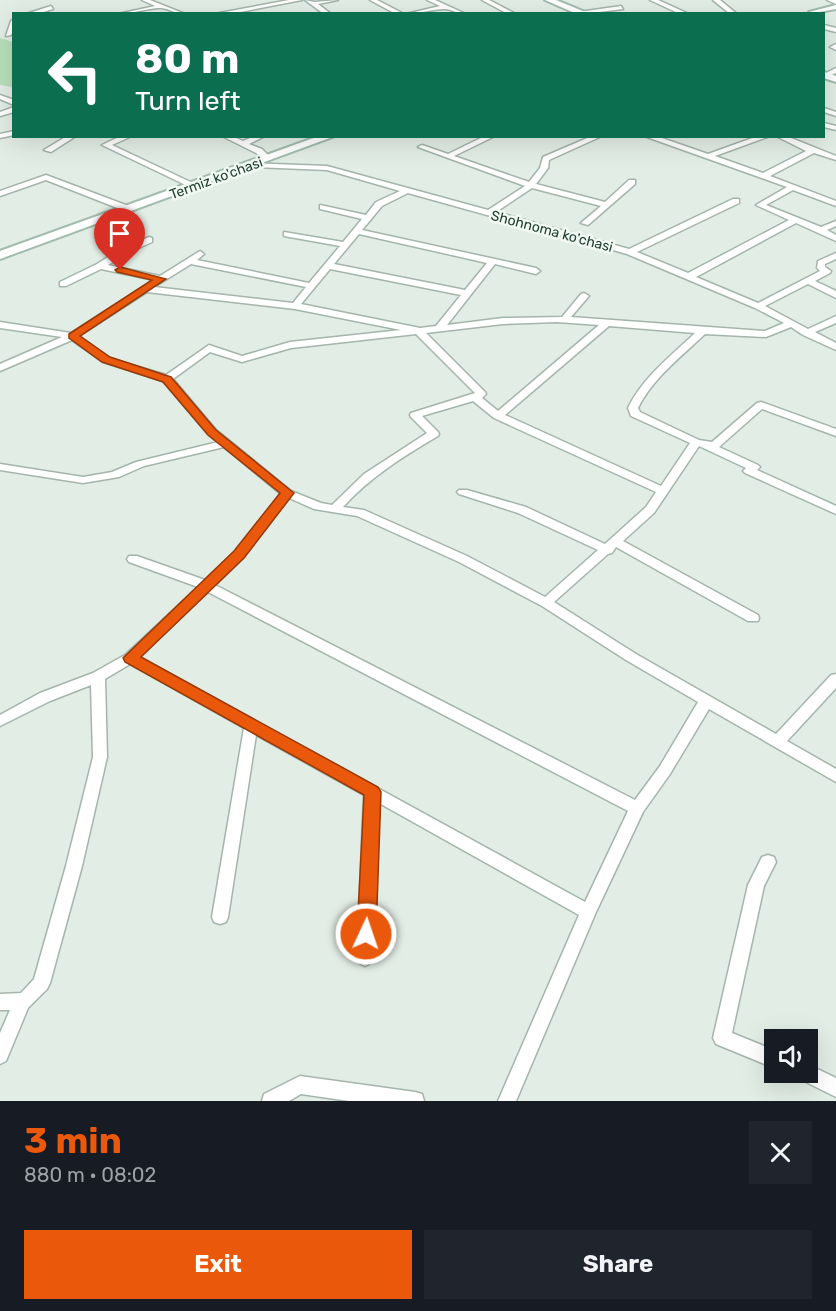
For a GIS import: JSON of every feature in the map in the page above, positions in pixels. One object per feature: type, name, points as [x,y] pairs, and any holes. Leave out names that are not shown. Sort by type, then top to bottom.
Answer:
[{"type":"main road","points":[[549,0],[581,12]]},
{"type":"main road","points":[[819,12],[836,7]]},
{"type":"main road","name":"Termiz ko'chasi","points":[[0,255],[325,138]]},
{"type":"street","points":[[145,0],[176,12]]},
{"type":"street","points":[[153,2],[168,0]]},
{"type":"street","points":[[229,12],[299,0]]},
{"type":"street","points":[[308,0],[326,12]]},
{"type":"street","points":[[315,3],[334,0]]},
{"type":"street","points":[[373,0],[397,12]]},
{"type":"street","points":[[430,0],[460,12]]},
{"type":"street","points":[[485,0],[509,12]]},
{"type":"street","points":[[653,0],[681,12]]},
{"type":"street","points":[[716,0],[731,12]]},
{"type":"street","points":[[830,0],[836,2]]},
{"type":"street","points":[[590,2],[595,10]]},
{"type":"street","points":[[132,12],[160,6]]},
{"type":"street","points":[[418,12],[446,6]]},
{"type":"street","points":[[36,12],[51,8]]},
{"type":"street","points":[[588,12],[621,8]]},
{"type":"street","points":[[0,36],[12,36]]},
{"type":"street","points":[[48,150],[70,138]]},
{"type":"street","points":[[123,138],[106,144],[195,186]]},
{"type":"street","points":[[230,138],[268,159]]},
{"type":"street","points":[[243,144],[257,138]]},
{"type":"street","points":[[448,156],[488,138]]},
{"type":"street","points":[[489,213],[529,185],[545,169],[546,159],[595,138]]},
{"type":"street","points":[[653,138],[764,176],[836,204]]},
{"type":"street","points":[[708,156],[761,138]]},
{"type":"street","points":[[784,138],[836,158]]},
{"type":"street","points":[[422,147],[529,185],[607,205]]},
{"type":"street","points":[[764,176],[812,150]]},
{"type":"street","name":"Shohnoma ko'chasi","points":[[252,165],[327,168],[630,252],[758,306],[836,347]]},
{"type":"street","points":[[0,194],[46,177],[128,209]]},
{"type":"street","points":[[585,223],[632,182]]},
{"type":"street","points":[[793,187],[760,205],[836,238]]},
{"type":"street","points":[[295,306],[379,204],[405,190]]},
{"type":"street","points":[[630,252],[736,201]]},
{"type":"street","points":[[323,207],[368,218]]},
{"type":"street","points":[[690,276],[796,220]]},
{"type":"street","points":[[821,230],[836,223]]},
{"type":"street","points":[[357,231],[536,271]]},
{"type":"street","points":[[287,234],[346,245]]},
{"type":"street","points":[[63,284],[149,240]]},
{"type":"street","points":[[0,368],[73,336],[200,254]]},
{"type":"street","points":[[758,306],[827,271],[821,268],[821,263],[836,256]]},
{"type":"street","points":[[189,261],[312,286]]},
{"type":"street","points":[[439,328],[493,261]]},
{"type":"street","points":[[100,266],[161,279]]},
{"type":"street","points":[[329,266],[466,293]]},
{"type":"street","points":[[808,281],[836,295]]},
{"type":"street","points":[[145,289],[295,306],[418,330],[481,394],[415,416],[434,434],[405,451],[350,491],[334,509]]},
{"type":"street","points":[[564,320],[584,296]]},
{"type":"street","points":[[806,333],[836,319]]},
{"type":"street","points":[[167,379],[209,348],[242,359],[290,345],[503,321],[608,322],[766,334],[790,324]]},
{"type":"street","points":[[498,416],[608,322]]},
{"type":"street","points":[[0,325],[73,336],[106,360],[167,379],[212,432],[288,493],[318,506],[360,513],[463,559],[546,603],[706,701],[836,776]]},
{"type":"street","points":[[703,331],[650,383],[633,408],[635,414],[754,466],[749,471],[836,510]]},
{"type":"street","points":[[475,397],[498,416],[663,491]]},
{"type":"street","points":[[708,447],[714,446],[761,405],[836,432]]},
{"type":"street","points":[[546,603],[650,510],[696,442]]},
{"type":"street","points":[[0,467],[82,480],[115,475],[140,464],[226,443]]},
{"type":"street","points":[[462,492],[522,510],[611,546],[753,618]]},
{"type":"street","points":[[0,721],[45,697],[98,677],[130,658],[239,555],[288,493]]},
{"type":"street","points":[[133,559],[207,586],[637,808]]},
{"type":"street","points":[[130,658],[588,912]]},
{"type":"street","points":[[0,1002],[22,1001],[32,995],[41,982],[74,866],[100,757],[98,677]]},
{"type":"street","points":[[777,742],[835,680]]},
{"type":"street","points":[[507,1101],[588,912],[637,808],[665,770],[706,701]]},
{"type":"street","points":[[220,917],[250,724]]},
{"type":"street","points":[[365,958],[372,792]]},
{"type":"street","points":[[764,1055],[722,1038],[756,885],[768,862]]},
{"type":"street","points":[[0,1055],[22,1001]]},
{"type":"street","points":[[818,1079],[836,1088]]},
{"type":"street","points":[[271,1101],[300,1085],[415,1101]]},
{"type":"green space","points":[[0,38],[12,42],[12,87],[0,85]]},
{"type":"route","points":[[120,270],[161,279],[73,336],[106,360],[167,379],[212,432],[288,493],[239,555],[130,658],[372,792],[366,934]]}]
